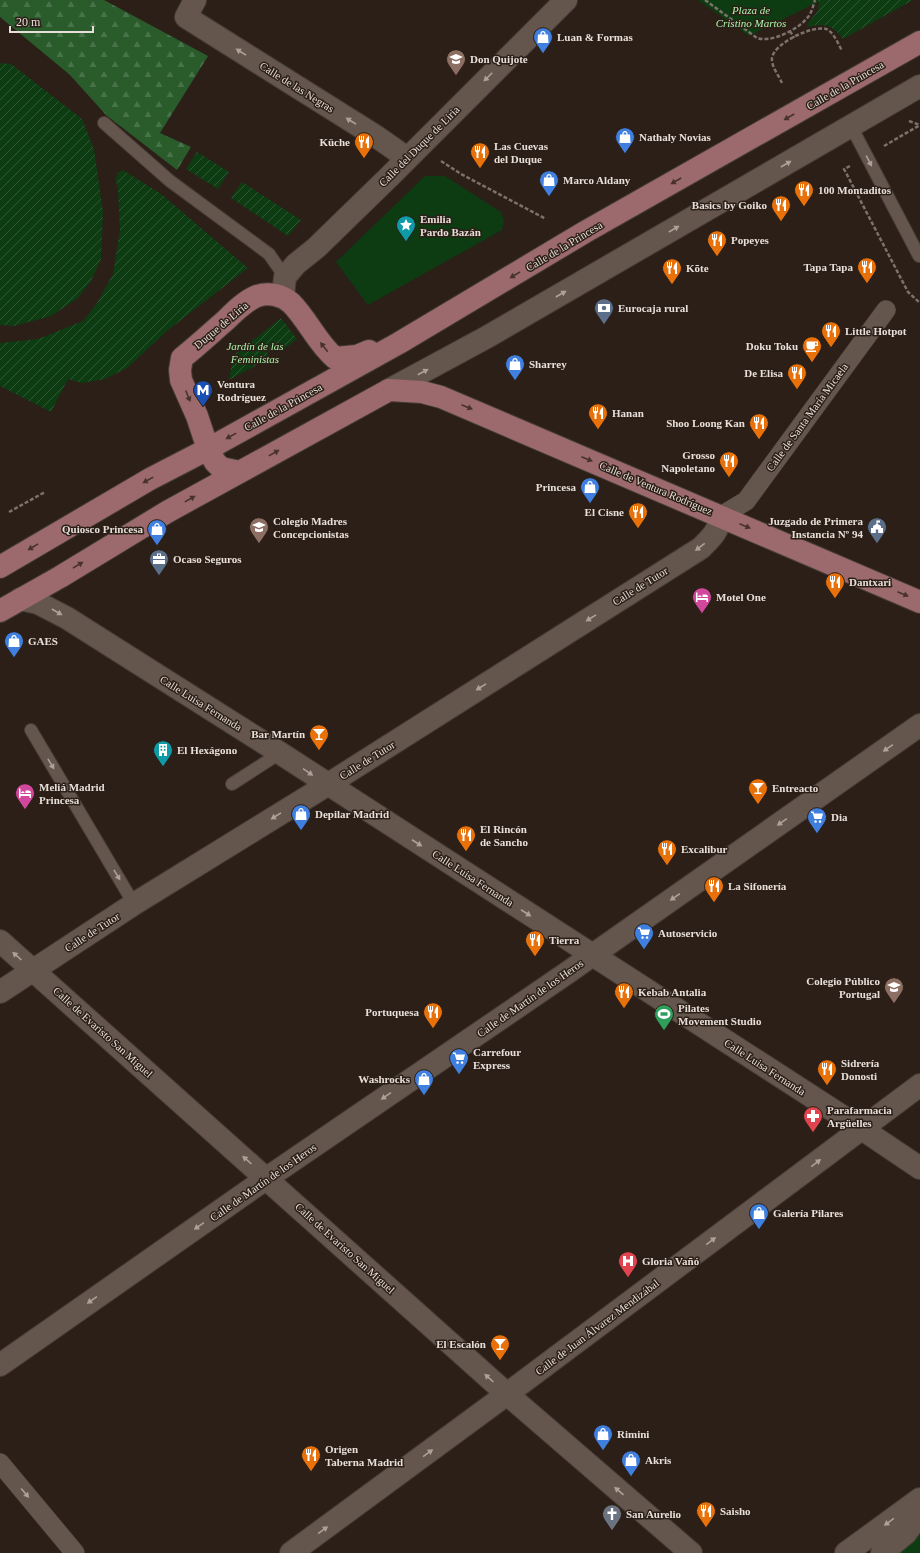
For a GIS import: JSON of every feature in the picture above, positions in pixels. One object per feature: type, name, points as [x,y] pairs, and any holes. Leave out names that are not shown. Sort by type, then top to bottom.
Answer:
[{"type":"main road","name":"Calle de la Princesa","points":[[0,566],[150,479],[208,449],[399,343],[585,232],[920,42]]},
{"type":"main road","points":[[284,287],[292,304],[318,338],[325,350],[335,358],[357,356],[380,347],[399,343]]},
{"type":"main road","name":"Duque de Liria","points":[[208,449],[197,416],[181,380],[180,370],[182,358],[244,304],[258,296],[271,294],[284,287]]},
{"type":"main road","points":[[0,611],[167,512],[389,390]]},
{"type":"main road","name":"Calle de Ventura Rodríguez","points":[[389,390],[422,392],[441,397],[920,602]]},
{"type":"main road","points":[[208,449],[215,462],[221,468],[240,472]]},
{"type":"street","name":"Calle del Duque de Liria","points":[[284,287],[296,264],[316,248],[390,176],[566,0]]},
{"type":"street","name":"Calle de las Negras","points":[[190,8],[407,158]]},
{"type":"street","points":[[389,390],[487,337],[920,86]]},
{"type":"street","name":"Calle de Santa María Micaela","points":[[721,516],[746,502],[886,310]]},
{"type":"street","name":"Calle de Tutor","points":[[0,992],[134,904],[701,548],[712,537],[719,526],[721,516]]},
{"type":"street","name":"Calle Luisa Fernanda","points":[[20,599],[38,603],[67,618],[280,753],[920,1168]]},
{"type":"street","name":"Calle de Martín de los Heros","points":[[0,1365],[267,1178],[592,955],[920,725]]},
{"type":"street","name":"Calle de Evaristo San Miguel","points":[[0,941],[507,1394],[691,1553]]},
{"type":"street","name":"Calle de Juan Álvarez Mendizábal","points":[[292,1553],[920,1086]]},
{"type":"street","points":[[0,1462],[75,1553]]},
{"type":"street","points":[[846,1553],[920,1499]]},
{"type":"street","points":[[882,1553],[906,1534],[920,1513]]},
{"type":"lane","points":[[104,123],[170,181],[269,254],[284,287]]},
{"type":"lane","points":[[851,126],[919,256]]},
{"type":"lane","points":[[31,730],[134,904]]},
{"type":"lane","points":[[232,784],[280,753]]},
{"type":"path","points":[[705,0],[757,38],[762,40],[772,39],[790,31],[807,18],[813,9],[815,0]]},
{"type":"path","points":[[782,83],[772,62],[772,58],[775,50],[794,38],[814,28],[826,29],[830,31],[842,51]]},
{"type":"path","points":[[790,31],[794,38]]},
{"type":"path","points":[[844,169],[908,292],[920,303]]},
{"type":"path","points":[[461,174],[546,219]]},
{"type":"path","points":[[9,512],[45,492]]},
{"type":"green space","points":[[0,0],[104,0],[208,56],[160,133],[191,147],[177,170],[106,115],[70,75],[0,17]]},
{"type":"green space","name":"Plaza de Cristino Martos","points":[[698,0],[822,0],[749,36]]},
{"type":"green space","points":[[819,0],[913,0],[843,39],[835,30],[827,26],[818,25],[807,27],[807,24],[818,11]]},
{"type":"green space","points":[[0,63],[11,64],[82,119],[94,149],[103,212],[101,259],[91,281],[78,298],[51,316],[14,326],[0,325]]},
{"type":"green space","points":[[197,152],[229,172],[218,189],[186,169]]},
{"type":"green space","points":[[123,170],[161,194],[248,268],[168,330],[127,368],[105,379],[82,383],[68,379],[51,412],[0,386],[0,343],[38,339],[83,321],[97,303],[113,274],[120,230],[116,180],[117,173]]},
{"type":"green space","points":[[425,176],[445,176],[501,212],[504,221],[502,230],[368,305],[336,262]]},
{"type":"green space","points":[[242,182],[301,220],[288,236],[231,198]]},
{"type":"green space","name":"Jardín de las Feministas","points":[[281,318],[297,339],[285,348],[281,343],[267,352],[269,358],[229,380],[233,356]]},
{"type":"green space","points":[[920,1532],[920,1553],[898,1553]]},
{"type":"place","name":"Luan & Formas","points":[[543,54]]},
{"type":"place","name":"Don Quijote","points":[[456,76]]},
{"type":"place","name":"Nathaly Novias","points":[[625,154]]},
{"type":"place","name":"Küche","points":[[364,159]]},
{"type":"place","name":"Las Cuevas del Duque","points":[[480,169]]},
{"type":"place","name":"Marco Aldany","points":[[549,197]]},
{"type":"place","name":"100 Montaditos","points":[[804,207]]},
{"type":"place","name":"Basics by Goiko","points":[[781,222]]},
{"type":"place","name":"Emilia Pardo Bazán","points":[[406,242]]},
{"type":"place","name":"Popeyes","points":[[717,257]]},
{"type":"place","name":"Tapa Tapa","points":[[867,284]]},
{"type":"place","name":"Kōte","points":[[672,285]]},
{"type":"place","name":"Eurocaja rural","points":[[604,325]]},
{"type":"place","name":"Little Hotpot","points":[[831,348]]},
{"type":"place","name":"Doku Toku","points":[[812,363]]},
{"type":"place","name":"Sharrey","points":[[515,381]]},
{"type":"place","name":"De Elisa","points":[[797,390]]},
{"type":"place","name":"Ventura Rodríguez","points":[[203,407]]},
{"type":"place","name":"Hanan","points":[[598,430]]},
{"type":"place","name":"Shoo Loong Kan","points":[[759,440]]},
{"type":"place","name":"Grosso Napoletano","points":[[729,478]]},
{"type":"place","name":"Princesa","points":[[590,504]]},
{"type":"place","name":"El Cisne","points":[[638,529]]},
{"type":"place","name":"Colegio Madres Concepcionistas","points":[[259,544]]},
{"type":"place","name":"Juzgado de Primera Instancia Nº 94","points":[[877,544]]},
{"type":"place","name":"Quiosco Princesa","points":[[157,546]]},
{"type":"place","name":"Ocaso Seguros","points":[[159,576]]},
{"type":"place","name":"Dantxari","points":[[835,599]]},
{"type":"place","name":"Motel One","points":[[702,614]]},
{"type":"place","name":"GAES","points":[[14,658]]},
{"type":"place","name":"Bar Martín","points":[[319,751]]},
{"type":"place","name":"El Hexágono","points":[[163,767]]},
{"type":"place","name":"Entreacto","points":[[758,805]]},
{"type":"place","name":"Meliá Madrid Princesa","points":[[25,810]]},
{"type":"place","name":"Depilar Madrid","points":[[301,831]]},
{"type":"place","name":"Dia","points":[[817,834]]},
{"type":"place","name":"El Rincón de Sancho","points":[[466,852]]},
{"type":"place","name":"Excalibur","points":[[667,866]]},
{"type":"place","name":"La Sifonería","points":[[714,903]]},
{"type":"place","name":"Autoservicio","points":[[644,950]]},
{"type":"place","name":"Tierra","points":[[535,957]]},
{"type":"place","name":"Colegio Público Portugal","points":[[894,1004]]},
{"type":"place","name":"Kebab Antalia","points":[[624,1009]]},
{"type":"place","name":"Portuquesa","points":[[433,1029]]},
{"type":"place","name":"Pilates Movement Studio","points":[[664,1031]]},
{"type":"place","name":"Carrefour Express","points":[[459,1075]]},
{"type":"place","name":"Sidrería Donosti","points":[[827,1086]]},
{"type":"place","name":"Washrocks","points":[[424,1096]]},
{"type":"place","name":"Parafarmacia Argüelles","points":[[813,1133]]},
{"type":"place","name":"Galería Pilares","points":[[759,1230]]},
{"type":"place","name":"Gloria Vañó","points":[[628,1278]]},
{"type":"place","name":"El Escalón","points":[[500,1361]]},
{"type":"place","name":"Rimini","points":[[603,1451]]},
{"type":"place","name":"Origen Taberna Madrid","points":[[311,1472]]},
{"type":"place","name":"Akris","points":[[631,1477]]},
{"type":"place","name":"Saisho","points":[[706,1528]]},
{"type":"place","name":"San Aurelio","points":[[612,1531]]}]
